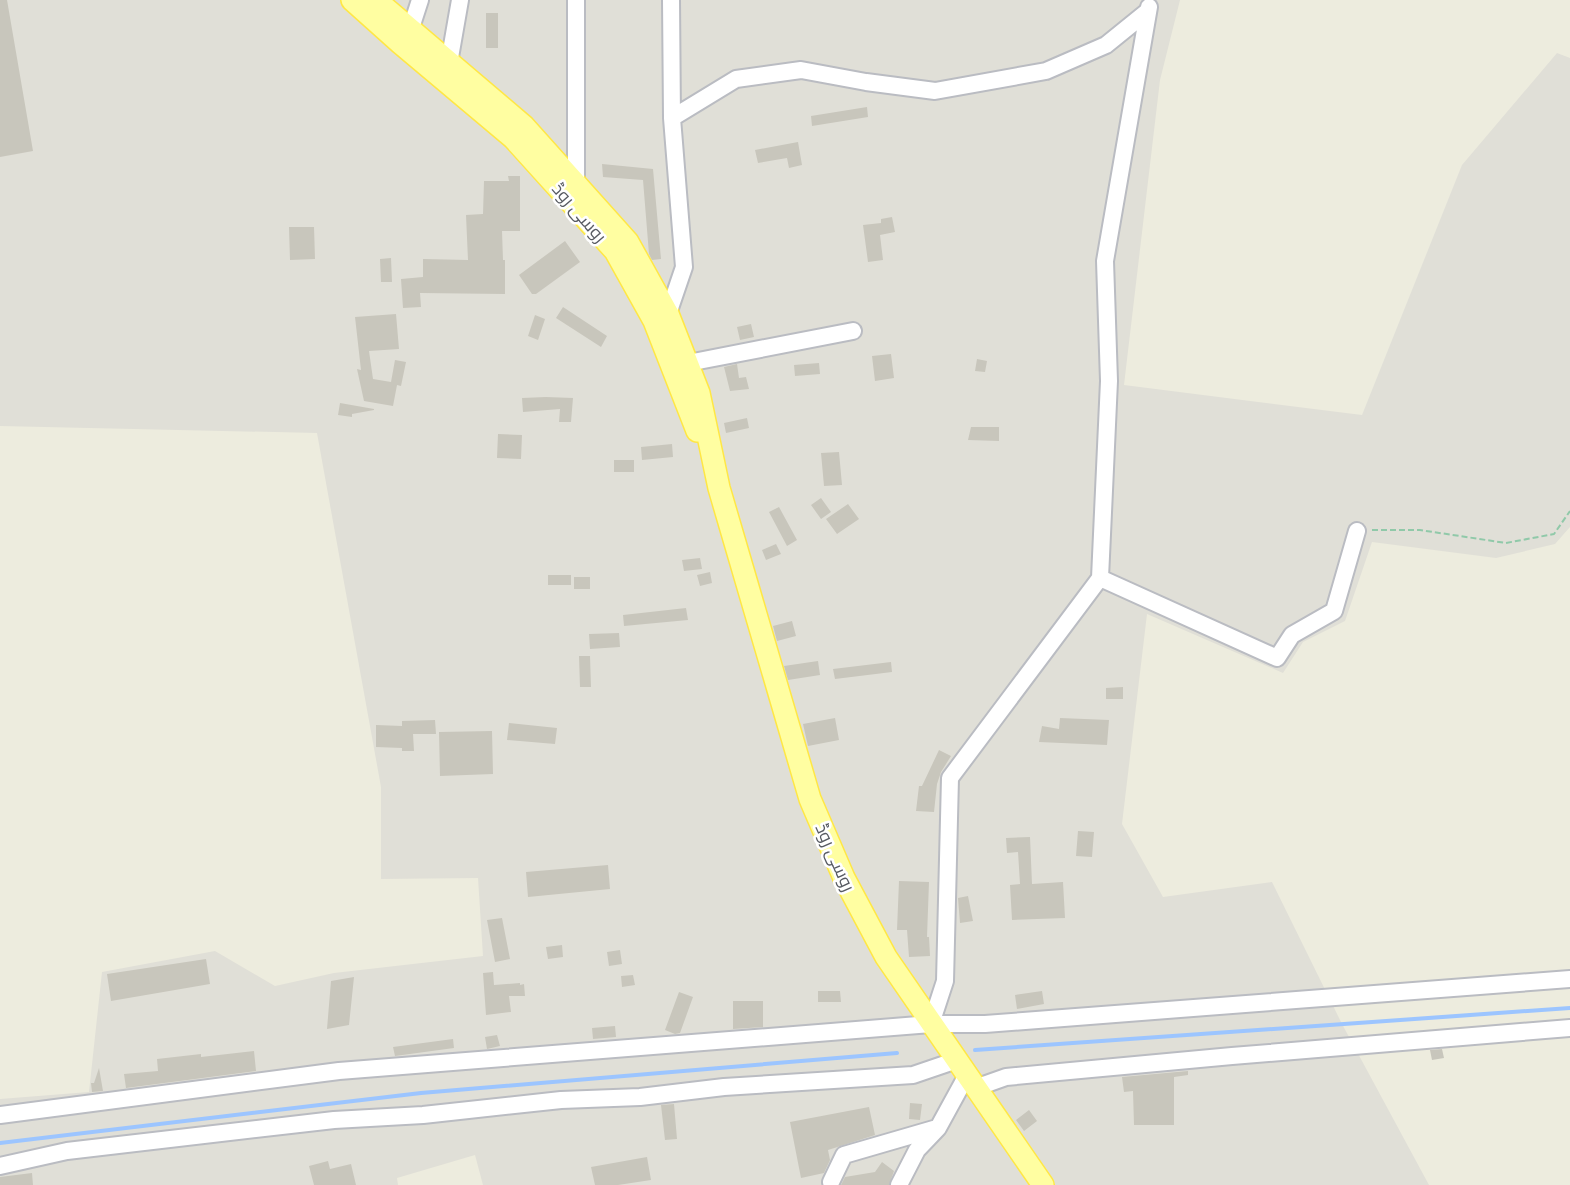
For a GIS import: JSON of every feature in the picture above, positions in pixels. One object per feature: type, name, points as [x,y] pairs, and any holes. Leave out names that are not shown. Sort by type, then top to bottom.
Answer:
[{"type":"main road","name":"روسی روڈ","points":[[352,0],[513,138],[615,251],[654,321],[719,488]]},
{"type":"main road","name":"روسی روڈ","points":[[376,0],[525,126],[628,242],[668,314],[699,393],[719,488],[810,799],[844,878],[886,957],[1043,1185]]},
{"type":"street","points":[[410,31],[420,0]]},
{"type":"street","points":[[449,63],[460,0]]},
{"type":"street","points":[[576,0],[576,183]]},
{"type":"street","points":[[668,314],[684,267],[672,118],[671,0]]},
{"type":"street","points":[[672,118],[736,79],[801,70],[935,91],[1046,71],[1106,45],[1149,5]]},
{"type":"street","points":[[931,1024],[945,981],[951,778],[1100,578],[1109,381],[1105,261],[1149,5]]},
{"type":"street","points":[[688,363],[853,331]]},
{"type":"street","points":[[1100,578],[1277,658],[1292,635],[1334,611],[1357,531]]},
{"type":"street","points":[[0,1115],[339,1071],[931,1024],[985,1024],[1570,979]]},
{"type":"street","points":[[1,1166],[67,1151],[334,1120],[423,1115],[561,1100],[913,1075],[966,1074],[1006,1077],[1570,1029]]},
{"type":"street","points":[[899,1185],[917,1150],[938,1128],[966,1074]]},
{"type":"street","points":[[831,1182],[844,1155],[938,1128]]},
{"type":"path","points":[[1357,531],[1420,530],[1506,543],[1554,534],[1570,512]]},
{"type":"shaded area","points":[[0,0],[1180,0],[1160,80],[1124,385],[1362,415],[1462,165],[1557,53],[1570,58],[1570,527],[1555,544],[1496,558],[1372,542],[1345,621],[1303,642],[1283,673],[1147,614],[1122,824],[1163,897],[1272,882],[1342,1024],[1429,1185],[483,1185],[475,1155],[397,1178],[398,1185],[0,1185],[0,1099],[89,1092],[102,972],[215,951],[275,986],[334,973],[483,956],[478,878],[381,879],[381,787],[317,433],[0,426]]},
{"type":"building","points":[[0,0],[7,0],[33,151],[0,157]]},
{"type":"building","points":[[486,13],[498,13],[498,48],[486,48]]},
{"type":"building","points":[[867,107],[868,117],[812,126],[811,116]]},
{"type":"building","points":[[798,142],[802,165],[789,168],[787,158],[758,163],[755,150]]},
{"type":"building","points":[[602,164],[653,169],[661,259],[652,260],[649,254],[643,180],[603,177]]},
{"type":"building","points":[[508,176],[520,176],[520,231],[502,231],[505,294],[420,293],[421,307],[403,308],[401,279],[423,277],[423,259],[468,260],[466,215],[483,214],[484,181],[509,181]]},
{"type":"building","points":[[892,217],[895,232],[880,235],[883,260],[868,262],[863,225],[881,223],[881,219]]},
{"type":"building","points":[[289,227],[314,227],[315,259],[290,260]]},
{"type":"building","points":[[565,241],[580,262],[536,294],[532,294],[519,275]]},
{"type":"building","points":[[391,258],[392,282],[381,282],[380,259]]},
{"type":"building","points":[[563,307],[607,336],[601,347],[556,318]]},
{"type":"building","points":[[396,314],[399,349],[369,351],[373,379],[391,382],[395,360],[406,362],[401,386],[397,385],[393,406],[364,401],[357,369],[361,370],[355,317]]},
{"type":"building","points":[[535,315],[545,319],[538,340],[528,336]]},
{"type":"building","points":[[751,324],[754,337],[740,340],[737,327]]},
{"type":"building","points":[[891,354],[894,378],[875,381],[872,356]]},
{"type":"building","points":[[977,359],[987,361],[985,372],[975,371]]},
{"type":"building","points":[[819,363],[820,374],[795,376],[794,365]]},
{"type":"building","points":[[737,364],[739,378],[746,377],[749,389],[730,391],[724,367]]},
{"type":"building","points":[[522,398],[573,398],[571,422],[559,422],[560,409],[523,412]]},
{"type":"building","points":[[340,403],[374,410],[352,414],[352,417],[338,415]]},
{"type":"building","points":[[747,418],[749,428],[726,433],[724,423]]},
{"type":"building","points":[[971,427],[999,427],[999,441],[968,440]]},
{"type":"building","points":[[498,434],[522,435],[521,459],[497,458]]},
{"type":"building","points":[[672,444],[673,457],[642,460],[641,447]]},
{"type":"building","points":[[839,452],[842,485],[824,486],[821,453]]},
{"type":"building","points":[[614,460],[634,460],[634,472],[614,472]]},
{"type":"building","points":[[821,498],[831,512],[821,519],[811,505]]},
{"type":"building","points":[[848,504],[859,519],[837,534],[826,519]]},
{"type":"building","points":[[779,507],[797,540],[787,546],[769,512]]},
{"type":"building","points":[[776,544],[781,554],[766,560],[762,550]]},
{"type":"building","points":[[700,558],[702,569],[684,571],[682,560]]},
{"type":"building","points":[[710,572],[712,583],[700,586],[697,575]]},
{"type":"building","points":[[548,575],[571,575],[571,585],[548,585]]},
{"type":"building","points":[[574,577],[590,577],[590,589],[574,589]]},
{"type":"building","points":[[686,608],[688,620],[624,626],[623,615]]},
{"type":"building","points":[[792,621],[796,636],[777,641],[773,626]]},
{"type":"building","points":[[619,633],[620,647],[590,649],[589,634]]},
{"type":"building","points":[[579,656],[590,656],[591,687],[580,687]]},
{"type":"building","points":[[818,661],[820,675],[788,680],[784,666]]},
{"type":"building","points":[[891,662],[892,672],[835,679],[833,669]]},
{"type":"building","points":[[1123,687],[1123,699],[1106,699],[1106,688]]},
{"type":"building","points":[[835,718],[839,740],[808,746],[803,724]]},
{"type":"building","points":[[1060,718],[1109,720],[1107,745],[1039,742],[1042,726],[1059,729]]},
{"type":"building","points":[[435,720],[436,734],[413,734],[414,751],[376,747],[376,725],[402,726],[402,721]]},
{"type":"building","points":[[509,723],[557,728],[555,744],[507,740]]},
{"type":"building","points":[[492,731],[493,774],[440,776],[439,732]]},
{"type":"building","points":[[939,750],[951,756],[937,784],[934,812],[916,811],[919,786],[922,786]]},
{"type":"building","points":[[1078,831],[1094,832],[1092,857],[1076,856]]},
{"type":"building","points":[[1030,837],[1032,884],[1063,882],[1065,918],[1012,920],[1010,885],[1020,884],[1018,852],[1007,853],[1006,838]]},
{"type":"building","points":[[608,865],[610,889],[528,897],[526,872]]},
{"type":"building","points":[[899,881],[929,882],[927,937],[929,937],[930,956],[909,957],[907,930],[897,930]]},
{"type":"building","points":[[968,896],[973,921],[960,923],[958,898]]},
{"type":"building","points":[[502,918],[510,959],[495,962],[487,920]]},
{"type":"building","points":[[562,945],[563,957],[548,959],[546,947]]},
{"type":"building","points":[[620,950],[622,964],[609,966],[607,952]]},
{"type":"building","points":[[206,959],[210,984],[111,1001],[107,974]]},
{"type":"building","points":[[493,972],[494,985],[524,984],[525,996],[509,996],[511,1012],[486,1015],[483,973]]},
{"type":"building","points":[[633,975],[635,985],[622,987],[621,976]]},
{"type":"building","points":[[354,977],[349,1025],[327,1029],[331,981]]},
{"type":"building","points":[[818,991],[840,991],[841,1002],[818,1002]]},
{"type":"building","points":[[1042,991],[1044,1004],[1017,1009],[1015,995]]},
{"type":"building","points":[[679,992],[693,997],[680,1033],[675,1034],[665,1030]]},
{"type":"building","points":[[733,1001],[763,1001],[763,1027],[733,1029]]},
{"type":"building","points":[[615,1026],[616,1037],[593,1039],[592,1028]]},
{"type":"building","points":[[497,1035],[500,1046],[487,1049],[485,1037]]},
{"type":"building","points":[[453,1039],[454,1048],[395,1056],[393,1047]]},
{"type":"building","points":[[1442,1049],[1444,1058],[1432,1060],[1430,1050]]},
{"type":"building","points":[[254,1051],[256,1071],[126,1088],[124,1074],[158,1071],[157,1059]]},
{"type":"building","points":[[99,1068],[103,1091],[92,1092],[91,1083],[94,1083]]},
{"type":"building","points":[[1188,1071],[1188,1075],[1174,1077],[1174,1125],[1134,1125],[1133,1091],[1124,1092],[1122,1077]]},
{"type":"building","points":[[910,1103],[922,1104],[920,1120],[909,1119]]},
{"type":"building","points":[[674,1104],[677,1139],[665,1140],[661,1105]]},
{"type":"building","points":[[869,1107],[875,1135],[828,1150],[830,1160],[824,1173],[801,1178],[790,1122]]},
{"type":"building","points":[[1029,1110],[1037,1121],[1024,1131],[1016,1120]]},
{"type":"building","points":[[647,1157],[651,1180],[618,1185],[595,1185],[591,1167]]},
{"type":"building","points":[[328,1161],[330,1169],[351,1164],[356,1185],[314,1185],[309,1166]]},
{"type":"building","points":[[882,1162],[894,1171],[889,1185],[841,1185],[845,1177],[875,1172]]},
{"type":"building","points":[[32,1173],[33,1185],[0,1185],[0,1177]]},
{"type":"waterway","points":[[975,1050],[1570,1008]]},
{"type":"waterway","points":[[0,1143],[421,1093],[897,1053]]}]
